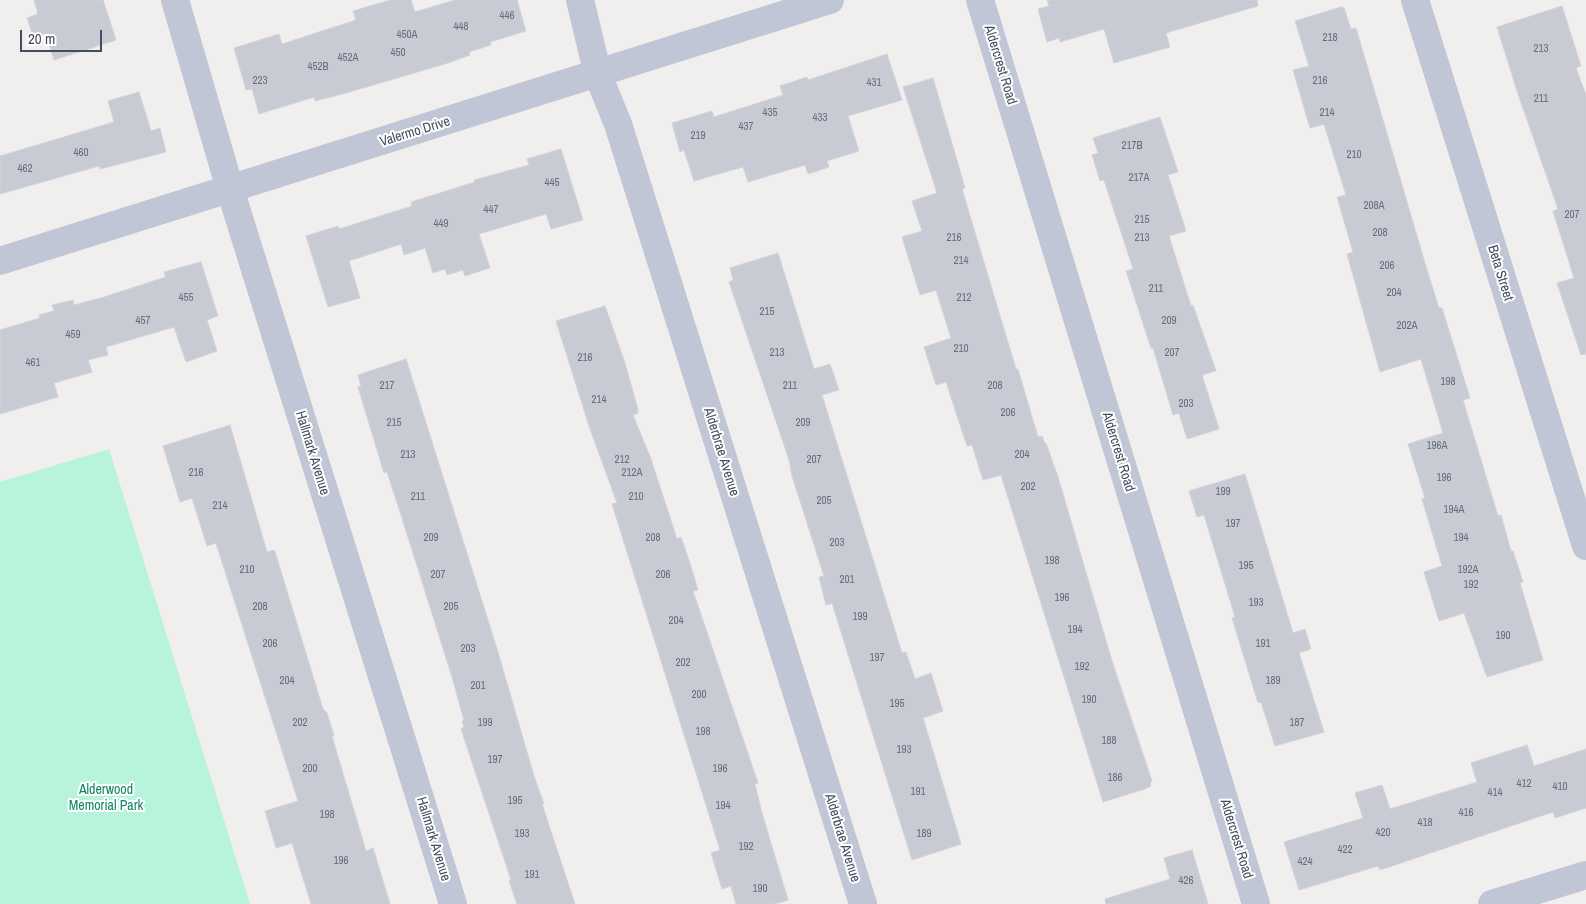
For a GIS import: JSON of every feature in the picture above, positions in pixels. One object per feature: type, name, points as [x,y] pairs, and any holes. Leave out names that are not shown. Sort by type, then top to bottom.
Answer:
[{"type":"street","name":"Hallmark Avenue","points":[[175,0],[230,189],[453,904]]},
{"type":"street","name":"Alderbrae Avenue","points":[[580,0],[598,75],[618,124],[863,904]]},
{"type":"street","name":"Valermo Drive","points":[[0,261],[598,75],[830,0]]},
{"type":"street","name":"Aldercrest Road","points":[[980,0],[1256,904]]},
{"type":"street","name":"Beta Street","points":[[1415,0],[1586,546]]},
{"type":"street","points":[[1492,904],[1586,876]]},
{"type":"green space","name":"Alderwood Memorial Park","points":[[109,449],[250,904],[0,904],[0,482]]},
{"type":"building","points":[[34,0],[103,0],[116,40],[54,60],[46,34],[34,38],[27,18],[38,14]]},
{"type":"building","points":[[390,0],[411,0],[415,12],[455,0],[517,0],[526,31],[490,42],[491,45],[469,52],[470,55],[448,63],[346,93],[315,101],[314,97],[259,114],[252,89],[246,90],[234,48],[279,34],[282,44],[356,20],[353,11]]},
{"type":"building","points":[[1047,0],[1257,0],[1258,6],[1166,33],[1170,47],[1114,63],[1104,29],[1060,42],[1059,38],[1047,42],[1038,9],[1049,6]]},
{"type":"building","points":[[1562,6],[1581,66],[1576,68],[1586,95],[1586,354],[1581,355],[1557,283],[1574,278],[1553,211],[1558,209],[1497,27]]},
{"type":"building","points":[[1341,7],[1344,8],[1351,29],[1356,28],[1427,270],[1439,308],[1442,308],[1470,398],[1463,400],[1498,516],[1501,515],[1511,551],[1513,551],[1523,582],[1520,583],[1543,660],[1487,677],[1464,613],[1439,621],[1424,572],[1442,566],[1422,499],[1425,498],[1408,444],[1443,433],[1421,359],[1380,372],[1347,254],[1353,252],[1337,197],[1346,195],[1324,124],[1310,128],[1293,70],[1309,66],[1295,21]]},
{"type":"building","points":[[887,54],[902,100],[848,116],[859,151],[827,161],[829,167],[808,174],[805,165],[748,182],[743,167],[694,181],[684,150],[680,152],[672,123],[712,111],[714,117],[783,95],[780,86],[807,77],[808,80]]},
{"type":"building","points":[[933,78],[965,188],[962,189],[1016,369],[1018,369],[1038,437],[1042,436],[1046,443],[1058,477],[1112,661],[1152,781],[1150,782],[1151,786],[1145,789],[1103,802],[1001,475],[983,480],[972,445],[967,446],[946,382],[936,385],[924,347],[951,338],[936,290],[920,295],[902,237],[922,231],[912,201],[937,193],[903,87]]},
{"type":"building","points":[[139,92],[151,131],[160,128],[166,152],[100,169],[99,166],[0,194],[0,156],[114,122],[108,101]]},
{"type":"building","points":[[1160,117],[1178,172],[1168,175],[1186,231],[1169,236],[1191,306],[1193,305],[1216,371],[1202,375],[1219,429],[1187,439],[1179,413],[1173,415],[1153,348],[1151,348],[1126,271],[1133,269],[1104,180],[1100,181],[1092,155],[1098,153],[1093,138]]},
{"type":"building","points":[[561,149],[583,220],[551,229],[546,214],[479,234],[490,268],[465,276],[463,270],[447,275],[445,269],[433,273],[425,248],[404,255],[401,244],[349,261],[360,298],[328,307],[306,236],[338,226],[339,229],[412,206],[411,202],[475,182],[474,180],[529,165],[527,159]]},
{"type":"building","points":[[778,253],[814,369],[830,364],[839,390],[822,395],[902,653],[906,652],[915,679],[931,673],[943,711],[923,718],[961,844],[912,860],[832,603],[826,605],[819,577],[824,576],[792,476],[789,460],[729,282],[733,280],[730,268]]},
{"type":"building","points":[[201,262],[218,316],[207,320],[217,351],[186,362],[174,327],[106,347],[108,355],[88,360],[92,372],[54,383],[58,397],[0,414],[0,330],[40,318],[39,315],[54,311],[52,305],[73,300],[74,305],[104,297],[166,277],[164,272]]},
{"type":"building","points":[[605,306],[624,360],[638,409],[638,413],[633,415],[651,459],[677,539],[681,537],[690,563],[698,590],[693,591],[758,783],[755,784],[762,813],[788,900],[775,904],[736,904],[731,886],[722,889],[711,853],[720,850],[612,504],[617,503],[590,429],[556,321]]},
{"type":"building","points":[[406,359],[498,652],[544,804],[542,804],[575,904],[517,904],[509,881],[511,880],[461,729],[464,727],[462,721],[464,720],[452,677],[387,472],[384,473],[358,387],[361,386],[358,375]]},
{"type":"building","points":[[230,425],[267,552],[274,550],[276,555],[323,709],[327,713],[366,851],[373,848],[390,904],[311,904],[292,843],[276,848],[265,811],[298,801],[216,543],[207,546],[192,498],[180,502],[163,446]]},
{"type":"building","points":[[1245,474],[1293,633],[1305,629],[1311,649],[1299,653],[1324,732],[1275,746],[1261,702],[1258,703],[1232,618],[1235,617],[1204,515],[1197,517],[1189,491]]},
{"type":"building","points":[[1527,745],[1534,766],[1586,749],[1586,808],[1555,818],[1553,812],[1380,870],[1378,866],[1299,890],[1284,842],[1363,818],[1355,793],[1382,785],[1390,809],[1477,782],[1471,763]]},
{"type":"building","points":[[1192,850],[1208,904],[1106,904],[1105,899],[1170,879],[1164,858]]}]
